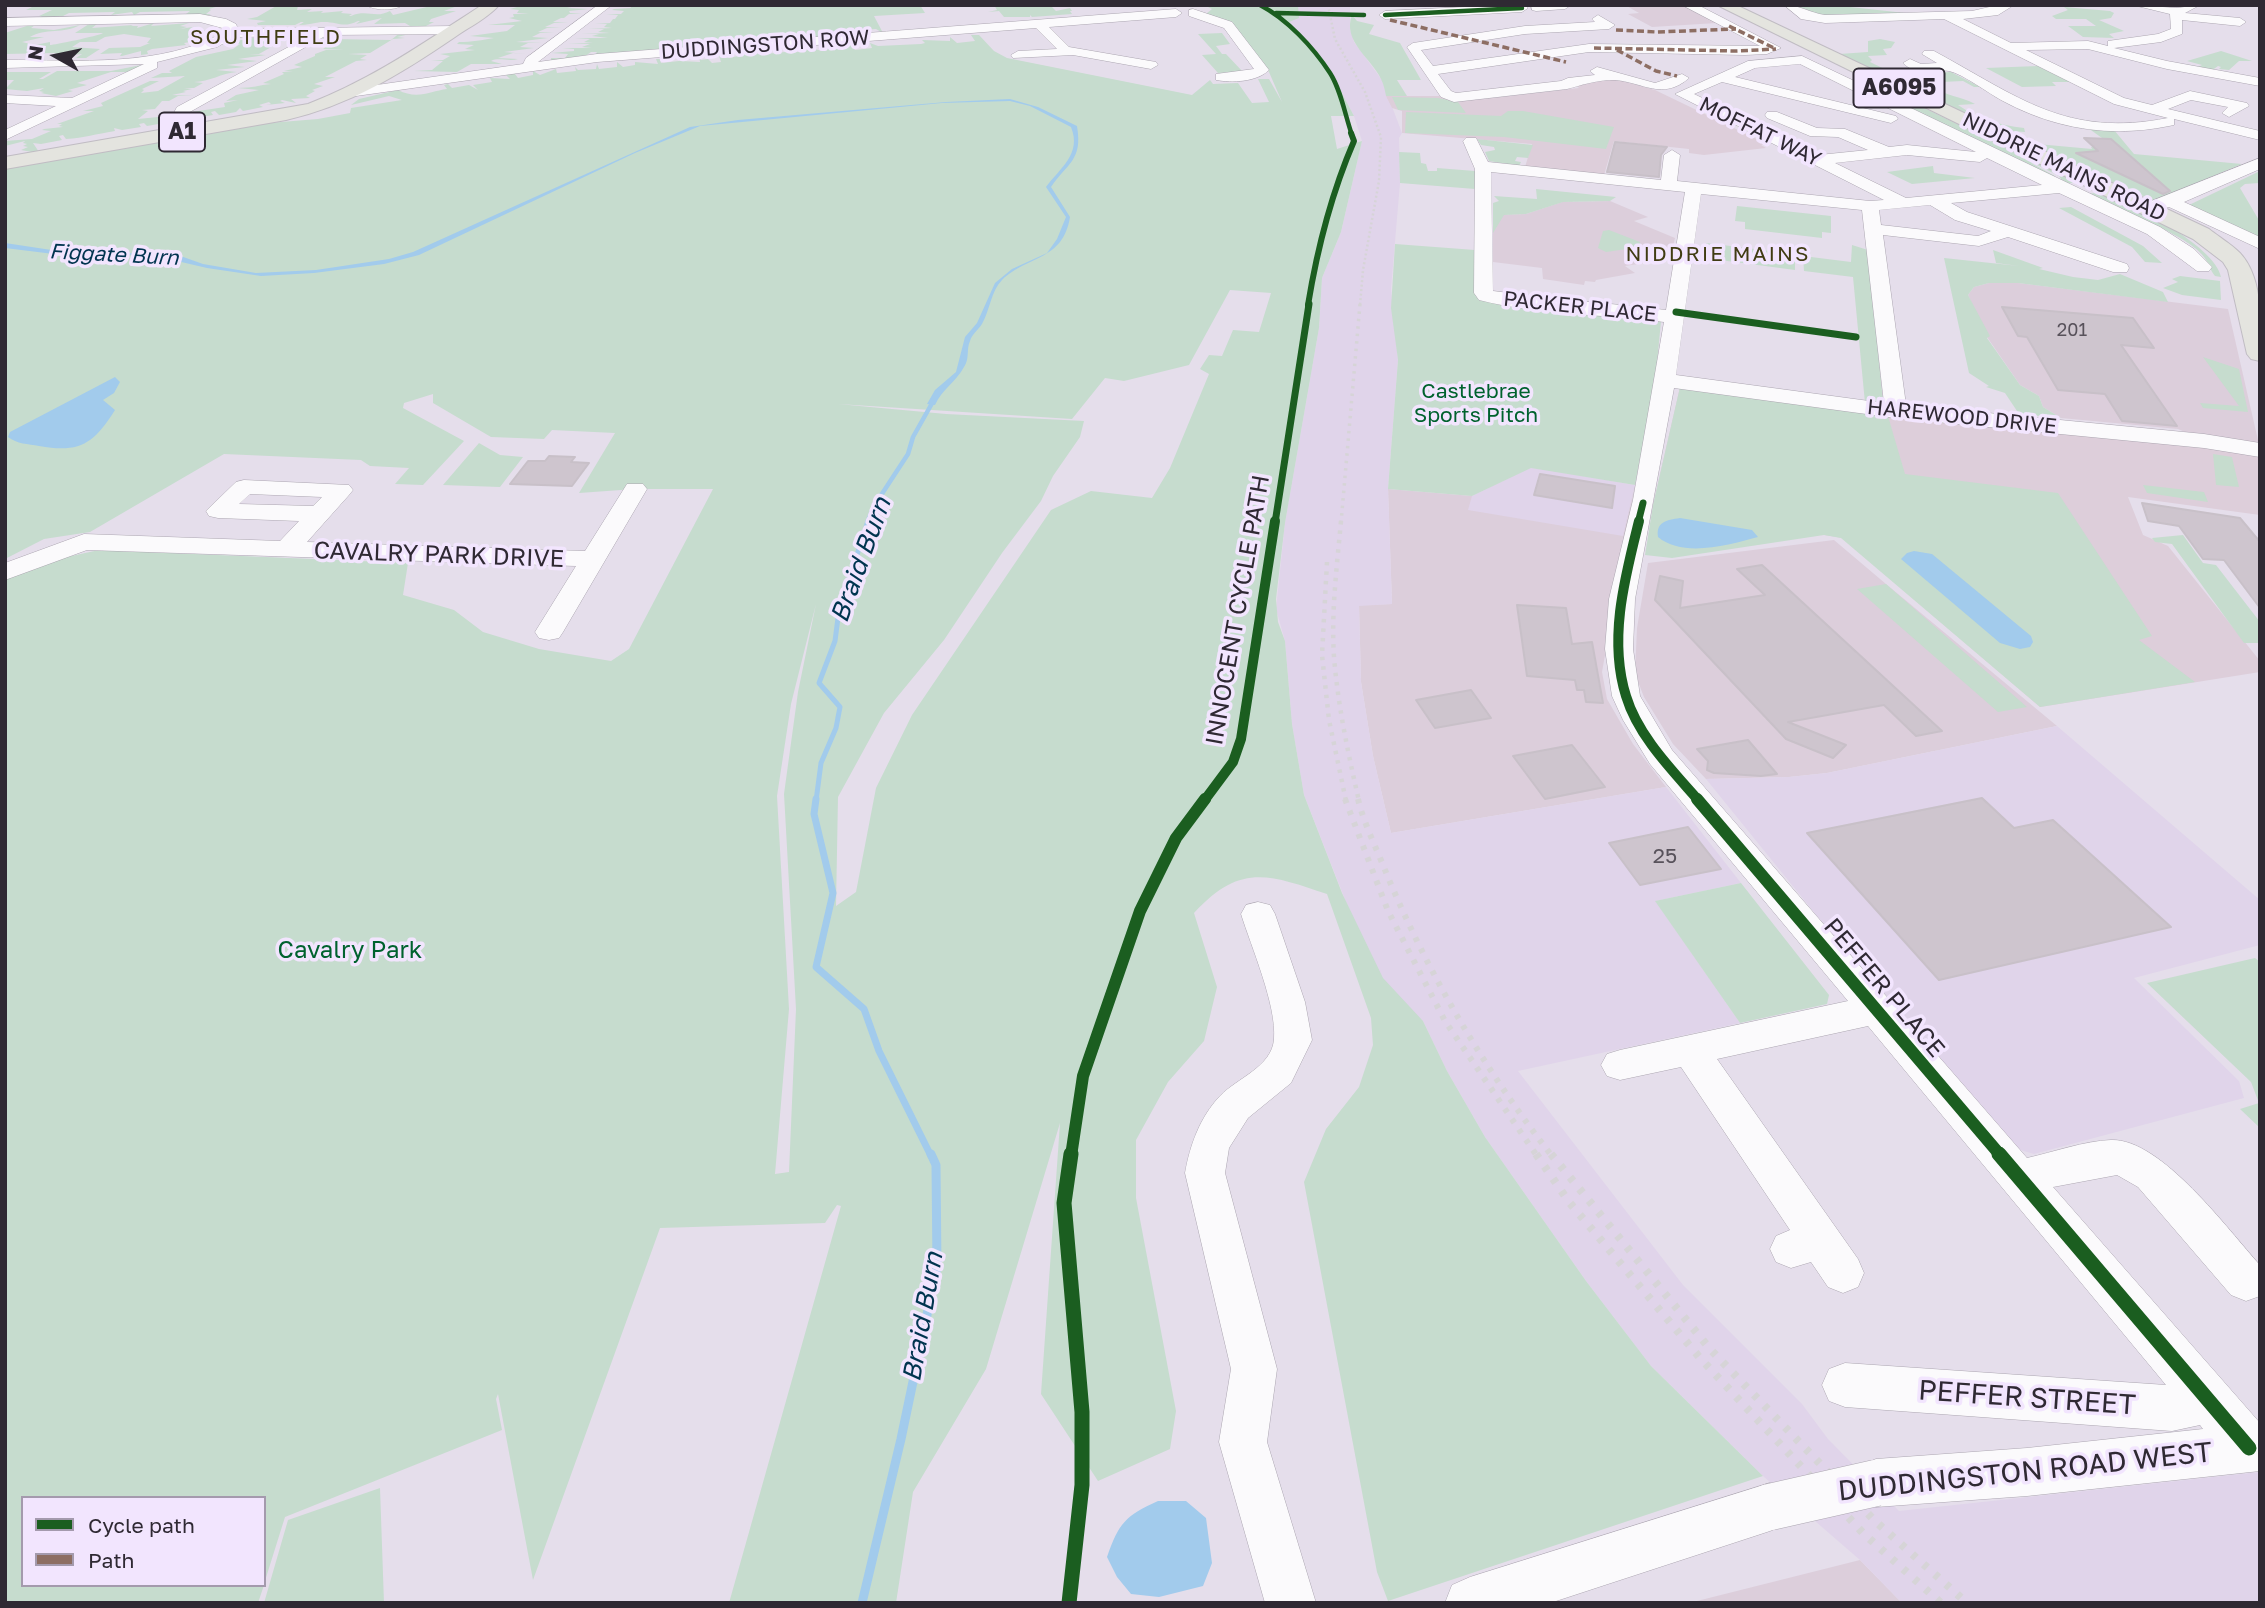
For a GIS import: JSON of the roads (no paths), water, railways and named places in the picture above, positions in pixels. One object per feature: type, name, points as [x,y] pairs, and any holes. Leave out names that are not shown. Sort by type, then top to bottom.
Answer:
[{"type":"main road","name":"A1","points":[[11,160],[306,111],[333,103],[356,92],[492,5]]},
{"type":"main road","name":"NIDDRIE MAINS ROAD","points":[[1724,5],[2099,184],[2160,205],[2232,258],[2255,315],[2260,354]]},
{"type":"street","points":[[5,20],[29,5]]},
{"type":"street","points":[[372,5],[397,5]]},
{"type":"street","points":[[529,66],[531,61],[606,5]]},
{"type":"street","points":[[1075,5],[1090,20]]},
{"type":"street","points":[[1392,12],[1565,5]]},
{"type":"street","points":[[1433,76],[1554,51],[1594,48],[1736,51],[1776,49],[1688,5]]},
{"type":"street","points":[[1790,5],[1802,15],[1816,18],[1984,14],[2008,5]]},
{"type":"street","points":[[1853,5],[1928,16]]},
{"type":"street","points":[[2139,5],[2223,22],[2240,22]]},
{"type":"street","points":[[2177,14],[2194,5]]},
{"type":"street","points":[[1172,8],[1187,6],[1200,9],[1193,13],[1229,26],[1262,70],[1255,75],[1221,77]]},
{"type":"street","points":[[1528,7],[1594,48]]},
{"type":"street","name":"DUDDINGSTON ROW","points":[[356,92],[529,66],[632,55],[983,23],[1039,24],[1090,20],[1172,8]]},
{"type":"street","points":[[218,21],[238,12]]},
{"type":"street","points":[[2008,46],[2129,44],[2161,38],[2178,31],[2177,14]]},
{"type":"street","points":[[1947,16],[2119,101],[2260,136]]},
{"type":"street","points":[[1868,17],[1896,32]]},
{"type":"street","points":[[5,20],[193,18],[218,21],[232,27],[232,33]]},
{"type":"street","points":[[65,36],[92,20]]},
{"type":"street","points":[[2223,22],[2252,34]]},
{"type":"street","points":[[1039,24],[1070,52]]},
{"type":"street","points":[[1616,76],[1568,82],[1567,85],[1448,96],[1413,47],[1499,33],[1608,25],[1657,32],[1736,29]]},
{"type":"street","points":[[5,64],[163,56],[204,47],[232,33],[454,30]]},
{"type":"street","points":[[188,131],[178,118],[182,110],[327,32]]},
{"type":"street","points":[[1053,39],[1082,37]]},
{"type":"street","points":[[2088,45],[2142,60],[2255,84]]},
{"type":"street","points":[[1566,62],[1656,87],[1680,77],[1656,71],[1614,48]]},
{"type":"street","points":[[83,62],[102,50]]},
{"type":"street","points":[[2142,60],[2178,51]]},
{"type":"street","points":[[1018,55],[1070,52],[1151,65]]},
{"type":"street","points":[[1928,54],[2047,116],[2083,124],[2123,127],[2154,125],[2184,117]]},
{"type":"street","points":[[5,136],[161,60],[163,56]]},
{"type":"street","name":"NIDDRIE MAINS ROAD","points":[[1789,61],[1802,60],[2096,205],[2112,209],[2182,246],[2203,267]]},
{"type":"street","name":"MOFFAT WAY","points":[[1789,61],[1753,64],[1682,94],[1906,204]]},
{"type":"street","points":[[1910,63],[1919,68],[1982,66]]},
{"type":"street","points":[[2017,65],[2044,64]]},
{"type":"street","points":[[2124,71],[2159,70],[2167,65]]},
{"type":"street","points":[[1723,78],[1925,127],[1937,127]]},
{"type":"street","points":[[2207,83],[2255,84]]},
{"type":"street","points":[[2152,110],[2190,95],[2242,106],[2229,113]]},
{"type":"street","points":[[2011,99],[2044,98]]},
{"type":"street","points":[[5,99],[75,102]]},
{"type":"street","points":[[1729,118],[1771,114],[1815,133],[1840,132],[1885,152]]},
{"type":"street","points":[[2005,115],[2026,122],[2047,116]]},
{"type":"street","points":[[1471,141],[1482,166],[1870,206],[2099,184]]},
{"type":"street","points":[[1817,160],[1907,150],[1996,156]]},
{"type":"street","points":[[1668,184],[1672,155]]},
{"type":"street","points":[[2160,205],[2260,163]]},
{"type":"street","name":"PACKER PLACE","points":[[1482,166],[1486,296],[1579,309],[1607,309],[1675,317]]},
{"type":"street","name":"PEFFER PLACE","points":[[1692,187],[1665,380],[1623,606],[1619,670],[1627,698],[1661,757],[2208,1401],[2254,1447]]},
{"type":"street","points":[[1933,201],[1962,216],[2120,268]]},
{"type":"street","points":[[2160,205],[2260,244]]},
{"type":"street","points":[[1870,206],[1896,411]]},
{"type":"street","points":[[1872,229],[1979,242],[2007,231]]},
{"type":"street","name":"HAREWOOD DRIVE","points":[[1665,380],[1896,411],[2204,441],[2260,450]]},
{"type":"street","name":"CAVALRY PARK DRIVE","points":[[549,632],[635,489]]},
{"type":"street","name":"CAVALRY PARK DRIVE","points":[[286,550],[319,514]]},
{"type":"street","name":"CAVALRY PARK DRIVE","points":[[5,572],[84,542],[592,559]]},
{"type":"street","points":[[1258,914],[1287,1002],[1293,1040],[1278,1072],[1234,1107],[1210,1146],[1205,1173],[1254,1369],[1243,1443],[1291,1603]]},
{"type":"street","points":[[1620,1065],[1874,1010]]},
{"type":"street","points":[[1690,1050],[1818,1254]]},
{"type":"street","points":[[2018,1177],[2110,1157],[2124,1158],[2152,1175],[2246,1281]]},
{"type":"street","name":"PEFFER STREET","points":[[1844,1385],[2172,1408],[2208,1401]]},
{"type":"street","name":"DUDDINGSTON ROAD WEST","points":[[1471,1603],[1770,1507],[1875,1483],[2027,1472],[2254,1447]]},
{"type":"water","name":"Figgate Burn","points":[[1010,99],[1038,107],[1077,126],[1076,154],[1051,187],[1070,217],[1060,242],[1052,250],[1043,256],[1012,272],[998,284],[982,324],[969,344],[966,364],[935,405],[927,404],[935,390],[956,372],[965,337],[977,323],[995,283],[1012,269],[1047,253],[1057,239],[1066,217],[1046,187],[1072,153],[1074,137],[1071,127],[1030,106],[1010,101],[942,103],[700,126],[635,153],[419,255],[384,264],[314,273],[261,276],[207,268],[147,254],[78,257],[5,248],[5,243],[78,254],[172,253],[203,264],[256,273],[316,270],[389,259],[413,252],[690,127],[738,120],[946,102]]},
{"type":"water","points":[[115,377],[120,382],[114,393],[103,400],[115,410],[92,439],[84,444],[53,448],[23,443],[8,437],[10,432]]},
{"type":"water","points":[[1680,518],[1752,530],[1758,537],[1720,546],[1693,548],[1680,547],[1658,537],[1660,525]]},
{"type":"water","points":[[1914,551],[1932,554],[2031,636],[2033,642],[2030,647],[2020,649],[2000,643],[1901,559]]},
{"type":"water","points":[[1158,1501],[1186,1501],[1206,1518],[1212,1563],[1203,1586],[1159,1597],[1131,1594],[1117,1577],[1107,1557],[1115,1536],[1125,1522],[1138,1511]]},
{"type":"waterway","name":"Braid Burn","points":[[867,523],[874,506],[908,454],[913,437],[935,398]]},
{"type":"waterway","name":"Braid Burn","points":[[816,801],[821,763],[836,728],[840,707],[819,683],[835,641],[839,610],[868,521]]},
{"type":"waterway","name":"Braid Burn","points":[[816,799],[814,814],[833,893],[816,967],[864,1009],[879,1051],[931,1156]]},
{"type":"waterway","name":"Braid Burn","points":[[862,1603],[901,1439],[937,1267],[936,1165],[931,1154]]},
{"type":"railway","points":[[1328,5],[1335,39],[1365,92],[1381,137],[1379,181],[1363,270],[1360,305]]},
{"type":"railway","points":[[1341,523],[1360,304]]},
{"type":"railway","points":[[1341,521],[1334,606],[1334,657],[1344,729],[1359,801]]},
{"type":"railway","points":[[1327,562],[1322,655],[1329,720],[1346,801]]},
{"type":"railway","points":[[1345,799],[1388,911],[1445,1021],[1537,1156]]},
{"type":"railway","points":[[1358,799],[1401,908],[1438,982],[1480,1054],[1552,1156]]},
{"type":"railway","points":[[1536,1154],[1569,1202],[1700,1358],[1863,1533],[1941,1603]]},
{"type":"railway","points":[[1551,1154],[1710,1349],[1875,1521],[1967,1603]]},
{"type":"district","name":"SOUTHFIELD","points":[[266,37]]},
{"type":"district","name":"NIDDRIE MAINS","points":[[1718,254]]},
{"type":"park label","name":"Castlebrae Sports Pitch","points":[[1476,403]]},
{"type":"park label","name":"Cavalry Park","points":[[350,950]]}]
